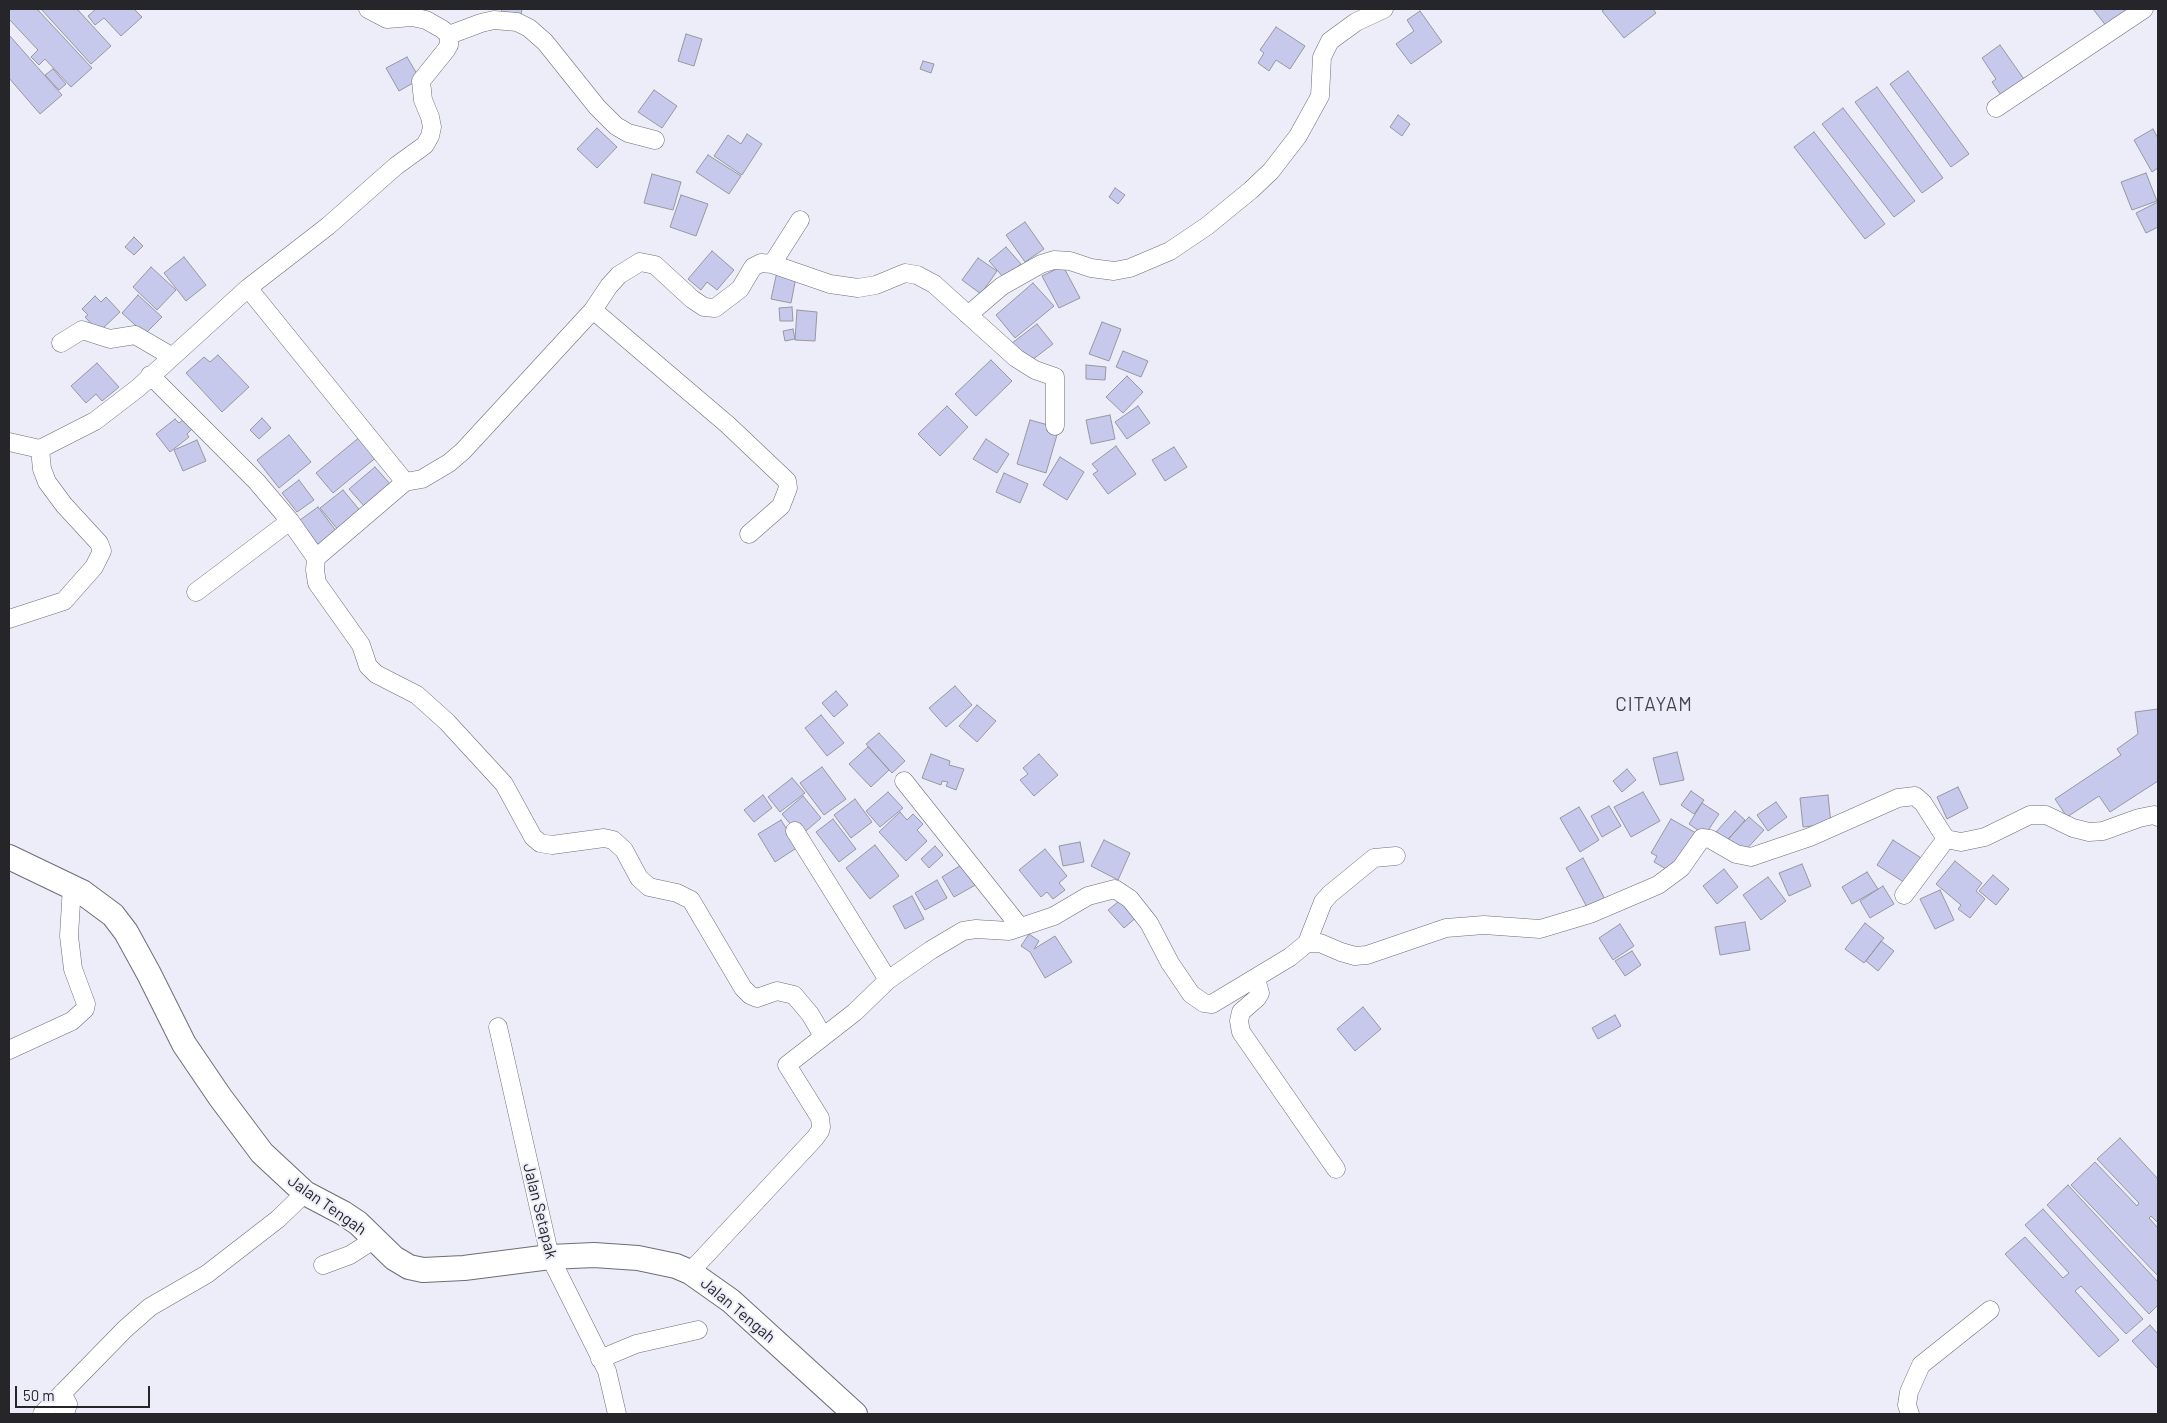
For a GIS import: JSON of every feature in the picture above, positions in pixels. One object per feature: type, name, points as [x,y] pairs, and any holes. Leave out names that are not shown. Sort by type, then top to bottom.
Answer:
[{"type":"main road","name":"Jalan Tengah","points":[[9,857],[72,886],[113,915],[126,932],[184,1044],[262,1153],[305,1193],[358,1223],[394,1258],[409,1267],[423,1270],[464,1268],[550,1257],[594,1255],[659,1261],[690,1272],[731,1301],[854,1414]]},
{"type":"street","points":[[9,442],[40,449],[96,421],[118,405],[248,288],[328,226],[396,166],[424,145],[430,136],[432,127],[422,95],[421,82],[449,45],[449,35],[442,28],[426,20],[412,17],[387,19],[368,9]]},
{"type":"street","points":[[968,316],[1002,286],[1041,264],[1054,260],[1070,261],[1091,268],[1114,271],[1130,268],[1170,251],[1207,226],[1271,171],[1298,136],[1320,96],[1322,58],[1330,41],[1356,22],[1384,9]]},
{"type":"street","points":[[1996,108],[2144,9]]},
{"type":"street","points":[[449,35],[481,22],[494,20],[517,22],[529,28],[544,42],[597,107],[616,126],[628,133],[655,140]]},
{"type":"street","points":[[772,264],[800,220]]},
{"type":"street","points":[[316,558],[405,482],[422,479],[449,463],[593,310],[608,286],[640,262],[655,265],[692,299],[704,306],[715,308],[740,289],[753,268],[761,264],[772,264],[830,284],[858,288],[876,286],[897,276],[911,273],[927,279],[1016,358],[1035,370],[1055,377],[1055,426]]},
{"type":"street","points":[[248,288],[405,482]]},
{"type":"street","points":[[593,310],[728,424],[787,481],[788,488],[782,506],[749,534]]},
{"type":"street","points":[[61,343],[82,330],[110,339],[135,335],[171,356]]},
{"type":"street","points":[[150,376],[257,482],[290,521],[316,558],[317,583],[361,646],[368,666],[376,674],[417,695],[447,722],[504,784],[533,837],[540,843],[552,845],[604,838],[613,840],[624,850],[639,878],[649,887],[677,893],[691,900],[743,988],[750,995],[757,998],[777,991],[794,995],[810,1014],[823,1036]]},
{"type":"street","points":[[9,619],[64,601],[94,567],[102,551],[99,543],[64,505],[47,482],[42,469],[40,449]]},
{"type":"street","points":[[196,592],[290,521]]},
{"type":"street","points":[[904,781],[1020,928]]},
{"type":"street","points":[[1307,943],[1320,943],[1355,956],[1366,955],[1446,928],[1484,925],[1540,929],[1590,914],[1658,885],[1681,868],[1702,838],[1710,838],[1736,854],[1752,857],[1810,838],[1898,798],[1916,796],[1923,803],[1946,839],[1961,842],[1985,836],[2030,815],[2046,815],[2073,828],[2089,832],[2103,831],[2139,818],[2154,815],[2158,817]]},
{"type":"street","points":[[795,831],[888,980]]},
{"type":"street","points":[[1904,895],[1946,839]]},
{"type":"street","points":[[690,1272],[820,1131],[822,1126],[820,1118],[787,1065],[855,1012],[888,980],[931,950],[963,931],[976,929],[1009,931],[1020,928],[1054,916],[1088,896],[1115,889],[1130,898],[1149,924],[1179,978],[1198,1000],[1212,1004],[1290,957],[1307,943],[1323,902],[1330,894],[1374,858],[1396,856]]},
{"type":"street","points":[[12,1044],[72,1021],[85,1009],[86,1004],[73,969],[69,936],[72,886]]},
{"type":"street","points":[[1256,979],[1260,993],[1242,1012],[1239,1021],[1241,1032],[1336,1169]]},
{"type":"street","name":"Jalan Setapak","points":[[498,1026],[550,1257],[607,1371],[617,1414]]},
{"type":"street","points":[[42,1414],[106,1346],[150,1308],[207,1274],[278,1219],[305,1193]]},
{"type":"street","points":[[323,1265],[350,1255],[374,1239]]},
{"type":"street","points":[[1910,1414],[1907,1405],[1909,1392],[1921,1365],[1990,1310]]},
{"type":"street","points":[[600,1359],[636,1344],[698,1330]]},
{"type":"street","points":[[62,1393],[68,1404],[65,1414]]},
{"type":"building","points":[[9,9],[37,9],[92,68],[71,87],[45,59],[39,65],[31,57],[38,50],[9,19]]},
{"type":"building","points":[[41,9],[77,9],[111,46],[91,64]]},
{"type":"building","points":[[96,9],[134,9],[142,17],[121,36],[104,18],[95,25],[88,16]]},
{"type":"building","points":[[502,9],[522,9],[521,15],[501,12]]},
{"type":"building","points":[[1605,9],[1653,9],[1656,13],[1624,38],[1602,11]]},
{"type":"building","points":[[2093,9],[2132,9],[2107,27]]},
{"type":"building","points":[[1420,11],[1442,42],[1411,64],[1396,44],[1414,31],[1407,20]]},
{"type":"building","points":[[1276,27],[1305,46],[1290,69],[1276,60],[1269,71],[1258,63],[1264,53],[1260,50]]},
{"type":"building","points":[[686,34],[702,39],[694,66],[678,61]]},
{"type":"building","points":[[9,35],[62,95],[40,114],[9,78]]},
{"type":"building","points":[[2000,45],[2026,82],[2003,98],[1992,82],[1996,79],[1982,58]]},
{"type":"building","points":[[407,57],[420,79],[399,91],[386,68]]},
{"type":"building","points":[[923,61],[934,64],[931,73],[920,69]]},
{"type":"building","points":[[53,69],[66,84],[59,90],[45,75]]},
{"type":"building","points":[[1908,71],[1969,154],[1951,167],[1890,84]]},
{"type":"building","points":[[1877,87],[1943,178],[1922,193],[1855,102]]},
{"type":"building","points":[[654,90],[677,106],[662,128],[638,112]]},
{"type":"building","points":[[1843,108],[1915,201],[1894,217],[1822,124]]},
{"type":"building","points":[[1398,115],[1410,124],[1402,136],[1390,127]]},
{"type":"building","points":[[597,128],[617,147],[597,168],[577,149]]},
{"type":"building","points":[[2153,129],[2158,138],[2158,168],[2152,172],[2134,140]]},
{"type":"building","points":[[1814,132],[1885,224],[1865,239],[1794,147]]},
{"type":"building","points":[[747,134],[762,144],[742,175],[714,156],[728,135],[741,144]]},
{"type":"building","points":[[708,155],[741,176],[729,194],[696,172]]},
{"type":"building","points":[[2146,173],[2157,201],[2132,210],[2121,182]]},
{"type":"building","points":[[652,174],[681,182],[673,210],[644,203]]},
{"type":"building","points":[[1115,188],[1125,195],[1118,204],[1109,197]]},
{"type":"building","points":[[681,195],[708,204],[696,236],[670,227]]},
{"type":"building","points":[[2158,202],[2158,227],[2146,233],[2136,213]]},
{"type":"building","points":[[1025,222],[1044,249],[1025,262],[1006,235]]},
{"type":"building","points":[[134,237],[143,246],[134,255],[125,247]]},
{"type":"building","points":[[1006,247],[1021,264],[1004,278],[989,261]]},
{"type":"building","points":[[712,251],[734,270],[717,290],[707,282],[701,290],[688,279]]},
{"type":"building","points":[[184,257],[206,285],[186,301],[164,273]]},
{"type":"building","points":[[978,258],[997,271],[981,294],[962,280]]},
{"type":"building","points":[[1063,266],[1080,298],[1059,308],[1042,276]]},
{"type":"building","points":[[151,267],[176,290],[157,310],[133,287]]},
{"type":"building","points":[[777,272],[796,277],[791,303],[771,299]]},
{"type":"building","points":[[1033,283],[1054,306],[1015,338],[996,315]]},
{"type":"building","points":[[138,295],[162,317],[145,334],[122,313]]},
{"type":"building","points":[[95,296],[101,302],[106,297],[120,312],[99,332],[85,317],[88,315],[82,309]]},
{"type":"building","points":[[792,307],[793,321],[780,321],[779,308]]},
{"type":"building","points":[[797,310],[817,312],[815,341],[795,340]]},
{"type":"building","points":[[1102,322],[1121,329],[1109,361],[1089,354]]},
{"type":"building","points":[[1037,324],[1053,344],[1028,363],[1012,343]]},
{"type":"building","points":[[793,329],[795,339],[785,341],[783,331]]},
{"type":"building","points":[[1123,351],[1148,361],[1141,377],[1116,367]]},
{"type":"building","points":[[218,355],[249,387],[222,412],[186,373],[204,357],[210,362]]},
{"type":"building","points":[[991,360],[1012,381],[976,416],[955,394]]},
{"type":"building","points":[[97,363],[119,387],[102,401],[96,394],[86,403],[71,386]]},
{"type":"building","points":[[1086,365],[1106,367],[1105,380],[1086,379]]},
{"type":"building","points":[[1127,376],[1143,392],[1123,413],[1106,397]]},
{"type":"building","points":[[947,406],[968,427],[940,456],[918,434]]},
{"type":"building","points":[[1138,406],[1150,423],[1127,439],[1115,422]]},
{"type":"building","points":[[1110,415],[1115,439],[1091,444],[1086,420]]},
{"type":"building","points":[[262,418],[271,428],[259,439],[250,430]]},
{"type":"building","points":[[175,419],[179,423],[184,419],[192,429],[187,434],[189,437],[170,452],[156,434]]},
{"type":"building","points":[[1030,420],[1059,428],[1046,473],[1017,464]]},
{"type":"building","points":[[289,435],[311,462],[279,488],[257,460]]},
{"type":"building","points":[[361,436],[378,456],[333,493],[316,473]]},
{"type":"building","points":[[986,439],[1009,454],[997,473],[973,459]]},
{"type":"building","points":[[197,440],[206,461],[183,471],[174,450]]},
{"type":"building","points":[[1116,446],[1136,474],[1108,494],[1093,474],[1098,471],[1092,464]]},
{"type":"building","points":[[1174,447],[1187,467],[1165,481],[1152,460]]},
{"type":"building","points":[[1060,457],[1084,472],[1067,500],[1043,485]]},
{"type":"building","points":[[375,467],[391,485],[365,507],[349,489]]},
{"type":"building","points":[[1004,473],[1028,484],[1020,503],[996,492]]},
{"type":"building","points":[[299,480],[314,500],[297,512],[282,493]]},
{"type":"building","points":[[343,490],[362,513],[339,531],[320,508]]},
{"type":"building","points":[[318,507],[337,532],[319,546],[300,520]]},
{"type":"building","points":[[955,686],[972,705],[946,727],[929,708]]},
{"type":"building","points":[[836,691],[848,705],[834,717],[822,703]]},
{"type":"building","points":[[977,705],[996,721],[977,742],[959,726]]},
{"type":"building","points":[[2158,709],[2158,781],[2110,812],[2099,796],[2067,817],[2055,799],[2121,755],[2117,749],[2138,734],[2135,712]]},
{"type":"building","points":[[821,715],[844,743],[827,756],[805,728]]},
{"type":"building","points":[[879,733],[905,761],[892,773],[866,744]]},
{"type":"building","points":[[868,747],[889,770],[871,787],[849,764]]},
{"type":"building","points":[[1677,752],[1684,780],[1660,785],[1653,758]]},
{"type":"building","points":[[931,754],[950,761],[949,765],[964,769],[956,790],[946,786],[948,782],[942,781],[941,785],[922,778]]},
{"type":"building","points":[[1039,754],[1058,775],[1034,796],[1020,780],[1028,774],[1023,768]]},
{"type":"building","points":[[822,767],[846,799],[824,815],[800,783]]},
{"type":"building","points":[[1627,769],[1636,780],[1622,792],[1613,781]]},
{"type":"building","points":[[792,778],[805,793],[780,812],[768,797]]},
{"type":"building","points":[[1958,787],[1968,808],[1947,819],[1937,797]]},
{"type":"building","points":[[1691,791],[1704,800],[1694,814],[1681,805]]},
{"type":"building","points":[[888,792],[903,808],[880,827],[866,811]]},
{"type":"building","points":[[1643,792],[1660,821],[1631,837],[1614,807]]},
{"type":"building","points":[[763,795],[772,808],[754,822],[744,810]]},
{"type":"building","points":[[1828,795],[1831,824],[1803,827],[1800,798]]},
{"type":"building","points":[[803,796],[821,818],[800,836],[782,814]]},
{"type":"building","points":[[855,799],[872,822],[851,838],[834,815]]},
{"type":"building","points":[[1776,802],[1787,817],[1768,831],[1757,815]]},
{"type":"building","points":[[1702,803],[1719,814],[1705,835],[1689,824]]},
{"type":"building","points":[[1609,806],[1621,826],[1602,837],[1591,816]]},
{"type":"building","points":[[1579,807],[1599,840],[1580,852],[1560,818]]},
{"type":"building","points":[[1735,811],[1745,820],[1727,841],[1716,832]]},
{"type":"building","points":[[900,812],[907,820],[913,814],[923,824],[917,830],[927,841],[906,861],[879,832]]},
{"type":"building","points":[[1749,817],[1764,830],[1743,853],[1728,839]]},
{"type":"building","points":[[833,819],[856,849],[839,862],[816,832]]},
{"type":"building","points":[[1671,819],[1696,833],[1673,873],[1654,862],[1657,856],[1651,853]]},
{"type":"building","points":[[781,820],[798,847],[775,862],[758,834]]},
{"type":"building","points":[[1104,840],[1130,853],[1118,880],[1091,866]]},
{"type":"building","points":[[1893,840],[1926,861],[1910,886],[1877,865]]},
{"type":"building","points":[[1080,842],[1084,862],[1063,866],[1059,846]]},
{"type":"building","points":[[875,845],[899,876],[870,899],[846,868]]},
{"type":"building","points":[[935,846],[943,855],[929,868],[921,859]]},
{"type":"building","points":[[1045,849],[1067,876],[1059,883],[1065,890],[1053,899],[1047,892],[1041,897],[1019,870]]},
{"type":"building","points":[[1583,858],[1606,901],[1589,911],[1566,868]]},
{"type":"building","points":[[1955,861],[1982,883],[1976,891],[1985,899],[1970,918],[1958,909],[1961,905],[1936,884]]},
{"type":"building","points":[[966,862],[979,883],[954,897],[942,877]]},
{"type":"building","points":[[1802,864],[1811,886],[1789,896],[1779,873]]},
{"type":"building","points":[[1724,869],[1738,887],[1717,904],[1703,886]]},
{"type":"building","points":[[1867,872],[1878,889],[1852,904],[1842,887]]},
{"type":"building","points":[[1993,875],[2009,889],[1996,905],[1979,891]]},
{"type":"building","points":[[1768,877],[1786,901],[1761,920],[1743,895]]},
{"type":"building","points":[[937,880],[947,898],[925,910],[915,893]]},
{"type":"building","points":[[1883,886],[1894,904],[1870,918],[1860,901]]},
{"type":"building","points":[[1940,890],[1954,920],[1935,929],[1920,899]]},
{"type":"building","points":[[912,896],[924,919],[905,929],[893,906]]},
{"type":"building","points":[[1123,898],[1138,916],[1124,928],[1108,910]]},
{"type":"building","points":[[1745,922],[1750,950],[1720,955],[1715,927]]},
{"type":"building","points":[[1865,923],[1884,938],[1864,963],[1845,949]]},
{"type":"building","points":[[1620,924],[1634,946],[1613,960],[1599,938]]},
{"type":"building","points":[[1029,934],[1039,941],[1034,949],[1055,936],[1072,962],[1045,978],[1030,952],[1021,946]]},
{"type":"building","points":[[1881,941],[1894,951],[1878,971],[1866,961]]},
{"type":"building","points":[[1632,951],[1641,965],[1625,976],[1615,961]]},
{"type":"building","points":[[1363,1007],[1381,1029],[1355,1051],[1337,1029]]},
{"type":"building","points":[[1615,1015],[1621,1026],[1598,1039],[1592,1028]]},
{"type":"building","points":[[2120,1138],[2158,1179],[2158,1223],[2151,1216],[2149,1218],[2158,1228],[2158,1276],[2071,1185],[2095,1162],[2137,1206],[2139,1203],[2097,1159]]},
{"type":"building","points":[[2068,1185],[2158,1282],[2158,1305],[2149,1314],[2047,1205]]},
{"type":"building","points":[[2043,1209],[2143,1319],[2126,1334],[2081,1286],[2075,1291],[2119,1340],[2099,1357],[2005,1254],[2025,1237],[2063,1278],[2069,1273],[2025,1225]]},
{"type":"building","points":[[2150,1325],[2158,1334],[2158,1369],[2132,1341]]},
{"type":"district","name":"CITAYAM","points":[[1654,705]]}]
